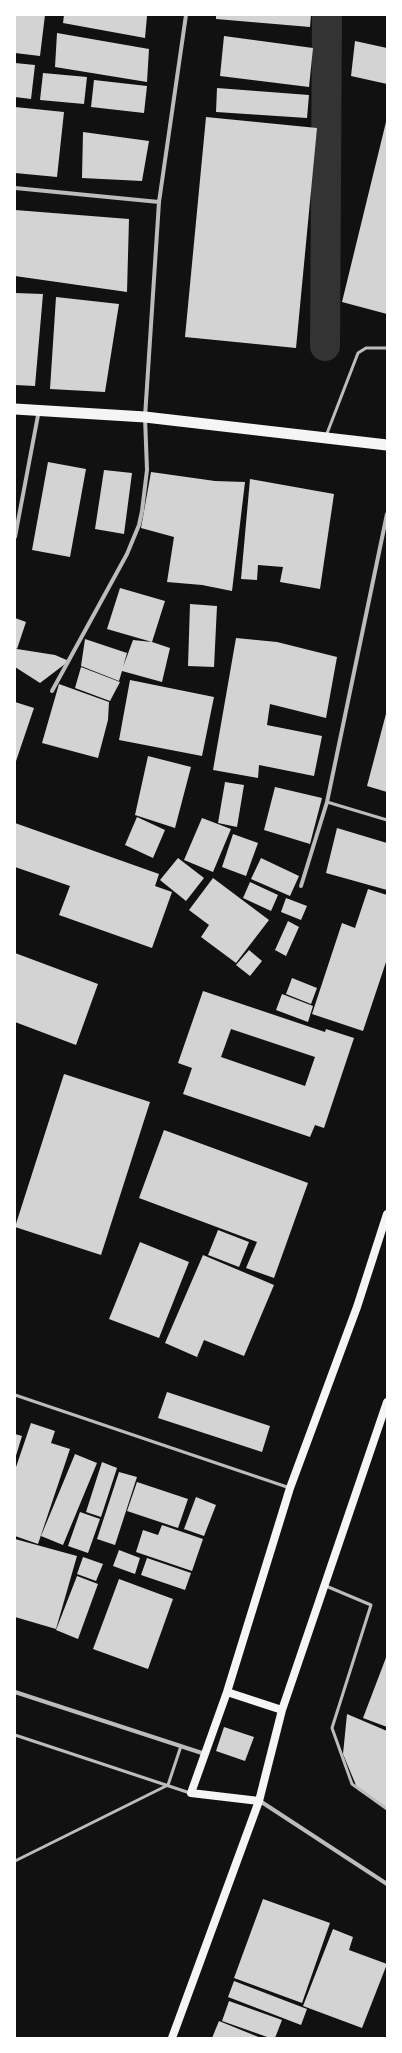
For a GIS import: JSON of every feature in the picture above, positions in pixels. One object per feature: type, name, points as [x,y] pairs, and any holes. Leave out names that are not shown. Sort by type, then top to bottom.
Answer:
[{"type":"highway","points":[[15,409],[145,417],[387,445]]},
{"type":"main road","points":[[259,1801],[191,1793],[227,1692],[290,1488],[358,1307],[387,1214]]},
{"type":"main road","points":[[172,2038],[259,1801],[282,1710],[387,1402]]},
{"type":"main road","points":[[227,1692],[282,1710]]},
{"type":"street","points":[[52,692],[128,554],[139,525],[147,470],[145,417],[159,202],[186,15]]},
{"type":"street","points":[[15,188],[159,202]]},
{"type":"street","points":[[15,538],[39,410]]},
{"type":"street","points":[[301,886],[327,802],[387,514]]},
{"type":"street","points":[[15,1692],[205,1754]]},
{"type":"street","points":[[259,1801],[387,1884]]},
{"type":"lane","points":[[325,438],[358,353],[366,348],[387,348]]},
{"type":"lane","points":[[327,802],[387,820]]},
{"type":"lane","points":[[15,1395],[290,1488]]},
{"type":"lane","points":[[324,1585],[371,1605],[332,1728],[352,1784],[387,1809]]},
{"type":"lane","points":[[15,1735],[191,1793]]},
{"type":"lane","points":[[15,1861],[168,1785],[181,1746]]},
{"type":"building","points":[[15,15],[45,15],[40,56],[15,53]]},
{"type":"building","points":[[64,15],[147,16],[145,38],[63,23]]},
{"type":"building","points":[[216,15],[311,15],[310,27],[216,19]]},
{"type":"building","points":[[57,33],[149,49],[147,82],[55,67]]},
{"type":"building","points":[[224,36],[313,48],[309,87],[220,76]]},
{"type":"building","points":[[355,41],[387,48],[387,84],[351,76]]},
{"type":"building","points":[[15,63],[35,65],[31,99],[15,97]]},
{"type":"building","points":[[43,73],[87,77],[84,104],[40,100]]},
{"type":"building","points":[[94,80],[147,86],[144,113],[91,107]]},
{"type":"building","points":[[217,88],[309,95],[307,118],[216,112]]},
{"type":"building","points":[[15,107],[64,112],[57,177],[15,173]]},
{"type":"building","points":[[206,117],[317,128],[296,348],[185,337]]},
{"type":"building","points":[[387,122],[387,314],[342,302]]},
{"type":"building","points":[[83,132],[149,141],[142,181],[82,178]]},
{"type":"building","points":[[15,210],[129,219],[127,292],[15,276]]},
{"type":"building","points":[[15,293],[43,294],[35,386],[15,385]]},
{"type":"building","points":[[56,297],[119,304],[105,392],[50,389]]},
{"type":"building","points":[[48,462],[86,469],[70,557],[32,550]]},
{"type":"building","points":[[104,470],[132,473],[124,534],[95,529]]},
{"type":"building","points":[[151,472],[215,481],[245,482],[232,591],[202,585],[167,582],[174,537],[141,528]]},
{"type":"building","points":[[250,479],[334,494],[320,589],[280,582],[283,567],[258,565],[257,580],[241,579]]},
{"type":"building","points":[[120,588],[165,601],[152,642],[107,629]]},
{"type":"building","points":[[190,604],[217,606],[214,667],[188,666]]},
{"type":"building","points":[[15,618],[26,622],[17,649],[15,648]]},
{"type":"building","points":[[236,638],[277,642],[337,657],[326,718],[270,704],[267,725],[322,736],[314,776],[259,765],[258,778],[213,770]]},
{"type":"building","points":[[85,639],[127,653],[123,667],[133,640],[152,642],[170,648],[162,682],[122,671],[119,681],[81,666]]},
{"type":"building","points":[[15,649],[55,655],[69,661],[40,683],[15,667]]},
{"type":"building","points":[[81,667],[120,682],[110,701],[75,688]]},
{"type":"building","points":[[130,680],[214,697],[202,756],[119,740]]},
{"type":"building","points":[[59,684],[109,702],[108,720],[98,758],[42,743]]},
{"type":"building","points":[[15,702],[34,708],[15,764]]},
{"type":"building","points":[[387,710],[387,792],[367,786]]},
{"type":"building","points":[[148,756],[191,767],[175,828],[135,815]]},
{"type":"building","points":[[225,782],[244,785],[237,827],[218,823]]},
{"type":"building","points":[[275,787],[322,798],[310,844],[264,830]]},
{"type":"building","points":[[137,817],[165,830],[153,858],[125,845]]},
{"type":"building","points":[[202,818],[231,829],[213,872],[184,860]]},
{"type":"building","points":[[15,823],[159,874],[155,886],[172,892],[152,948],[59,915],[70,886],[15,867]]},
{"type":"building","points":[[337,828],[387,843],[387,890],[326,873]]},
{"type":"building","points":[[233,834],[258,843],[246,876],[222,867]]},
{"type":"building","points":[[178,858],[204,878],[186,901],[160,880]]},
{"type":"building","points":[[261,858],[299,876],[290,896],[251,879]]},
{"type":"building","points":[[213,878],[269,920],[236,963],[201,937],[209,925],[189,910]]},
{"type":"building","points":[[250,882],[278,895],[271,911],[243,898]]},
{"type":"building","points":[[368,889],[387,895],[387,959],[363,1031],[312,1014],[342,923],[355,928]]},
{"type":"building","points":[[286,898],[307,906],[301,920],[281,912]]},
{"type":"building","points":[[288,921],[299,927],[286,956],[275,950]]},
{"type":"building","points":[[249,950],[262,961],[250,976],[236,965]]},
{"type":"building","points":[[15,953],[98,984],[76,1045],[15,1022]]},
{"type":"building","points":[[292,978],[317,988],[311,1004],[286,994]]},
{"type":"building","points":[[203,991],[325,1032],[326,1029],[354,1038],[324,1128],[315,1125],[310,1137],[183,1094],[192,1068],[178,1063]],"holes":[[[231,1029],[315,1057],[305,1086],[221,1057]]]},
{"type":"building","points":[[282,994],[313,1006],[308,1022],[276,1010]]},
{"type":"building","points":[[64,1074],[150,1102],[101,1255],[15,1227]]},
{"type":"building","points":[[164,1130],[308,1183],[274,1278],[246,1268],[257,1242],[139,1198]]},
{"type":"building","points":[[218,1230],[249,1242],[239,1267],[208,1255]]},
{"type":"building","points":[[140,1242],[189,1262],[159,1338],[109,1319]]},
{"type":"building","points":[[203,1255],[274,1285],[244,1356],[204,1340],[197,1357],[165,1343]]},
{"type":"building","points":[[167,1392],[270,1426],[262,1452],[158,1418]]},
{"type":"building","points":[[31,1423],[55,1431],[51,1443],[70,1449],[38,1544],[15,1536],[15,1470]]},
{"type":"building","points":[[15,1434],[22,1436],[15,1459]]},
{"type":"building","points":[[75,1454],[97,1463],[63,1545],[41,1536]]},
{"type":"building","points":[[102,1462],[117,1468],[101,1517],[86,1512]]},
{"type":"building","points":[[119,1472],[137,1477],[115,1545],[97,1539]]},
{"type":"building","points":[[137,1482],[188,1499],[178,1528],[127,1511]]},
{"type":"building","points":[[196,1497],[216,1505],[204,1536],[184,1529]]},
{"type":"building","points":[[80,1512],[100,1519],[88,1553],[68,1546]]},
{"type":"building","points":[[162,1525],[203,1539],[192,1571],[136,1552],[143,1530],[158,1535]]},
{"type":"building","points":[[15,1539],[77,1556],[56,1629],[15,1617]]},
{"type":"building","points":[[119,1550],[140,1558],[135,1574],[113,1566]]},
{"type":"building","points":[[83,1557],[103,1564],[96,1581],[77,1574]]},
{"type":"building","points":[[147,1558],[191,1573],[185,1590],[141,1575]]},
{"type":"building","points":[[77,1576],[98,1584],[78,1639],[56,1630]]},
{"type":"building","points":[[119,1579],[173,1599],[148,1669],[93,1649]]},
{"type":"building","points":[[387,1655],[387,1727],[363,1718]]},
{"type":"building","points":[[347,1714],[387,1731],[387,1808],[358,1790],[343,1754]]},
{"type":"building","points":[[224,1727],[254,1737],[245,1761],[216,1751]]},
{"type":"building","points":[[263,1899],[330,1923],[302,2003],[234,1978]]},
{"type":"building","points":[[333,1929],[353,1937],[349,1950],[387,1964],[362,2028],[303,2006]]},
{"type":"building","points":[[234,1981],[307,2009],[301,2025],[228,1997]]},
{"type":"building","points":[[229,2001],[282,2020],[275,2038],[270,2038],[222,2021]]},
{"type":"building","points":[[219,2021],[261,2038],[212,2038]]},
{"type":"waterway","points":[[325,346],[327,15]]}]
